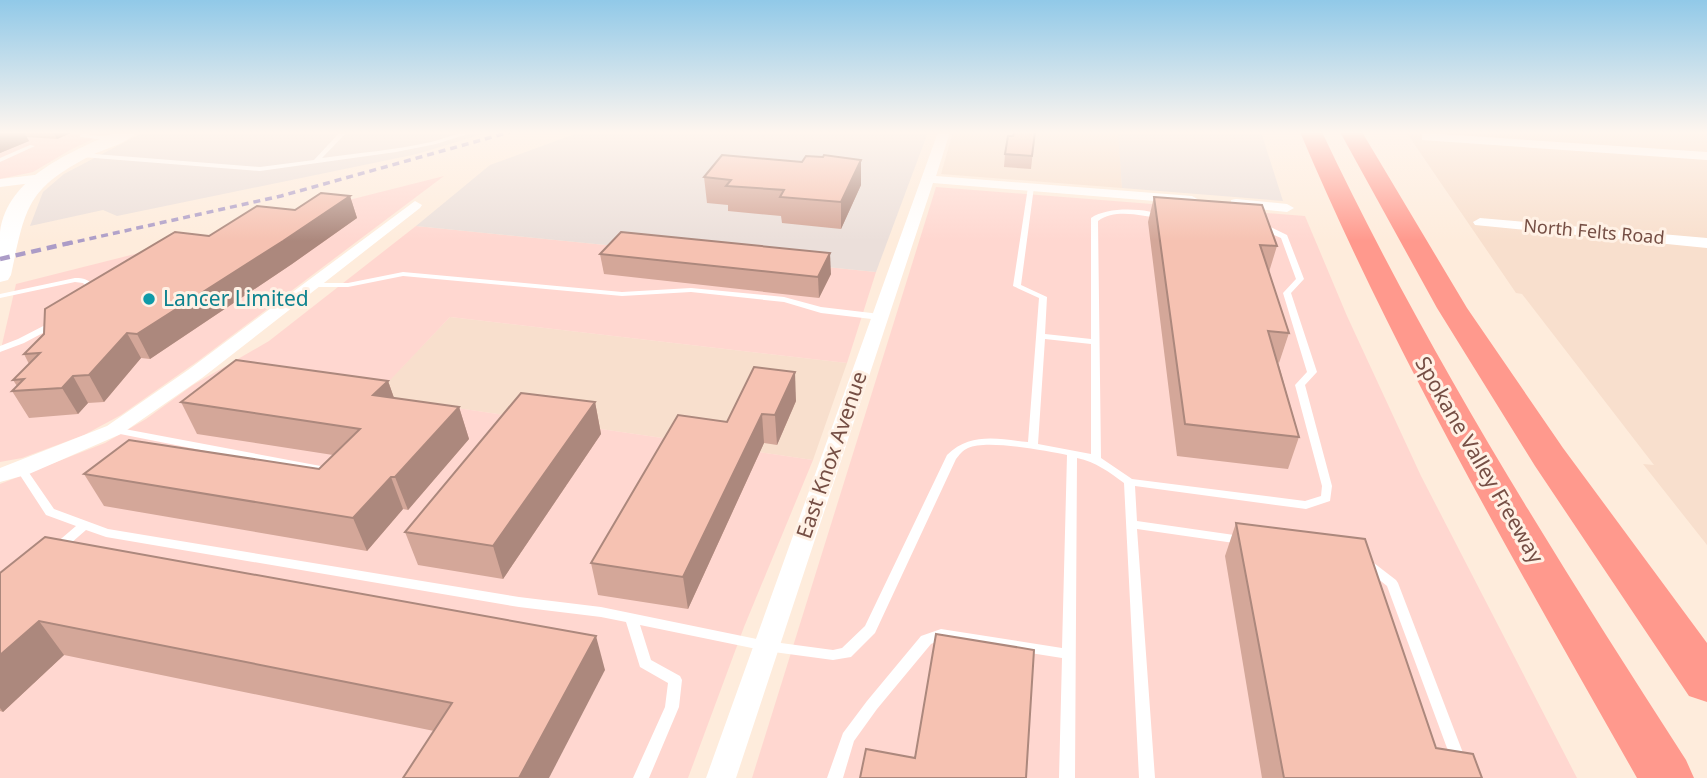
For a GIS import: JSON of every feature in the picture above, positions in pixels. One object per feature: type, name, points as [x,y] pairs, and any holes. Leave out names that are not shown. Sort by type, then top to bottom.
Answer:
[{"type":"highway","name":"Spokane Valley Freeway","points":[[1327,168],[1349,218],[1413,344],[1471,448],[1667,778]]},
{"type":"highway","points":[[1372,168],[1452,308],[1519,412],[1707,681]]},
{"type":"main road","points":[[0,275],[19,207],[26,194],[43,178],[59,168]]},
{"type":"street","name":"East Knox Avenue","points":[[721,778],[932,168]]},
{"type":"street","points":[[0,183],[43,178]]},
{"type":"street","points":[[928,179],[1287,208]]},
{"type":"street","points":[[0,475],[21,469],[114,430],[195,374],[415,205]]},
{"type":"street","name":"North Felts Road","points":[[1480,222],[1707,243]]},
{"type":"lane","points":[[1031,187],[1017,286],[1043,298],[1033,447]]},
{"type":"lane","points":[[1097,460],[1094,220],[1112,213],[1177,218]]},
{"type":"lane","points":[[21,469],[50,512],[106,533],[631,618],[766,646],[833,655],[846,653],[870,629],[951,457],[970,443],[985,442],[1072,453],[1097,460],[1129,482],[1306,505],[1321,502],[1326,498],[1326,486],[1300,385],[1312,372],[1287,293],[1300,279],[1284,237],[1254,225]]},
{"type":"lane","points":[[311,285],[348,285],[403,274],[622,294],[691,290],[784,300],[821,310],[880,317]]},
{"type":"lane","points":[[0,296],[75,280],[85,281],[90,286],[83,303]]},
{"type":"lane","points":[[0,349],[35,335],[62,319]]},
{"type":"lane","points":[[1040,337],[1096,342]]},
{"type":"lane","points":[[114,430],[329,471]]},
{"type":"lane","points":[[1067,778],[1072,453]]},
{"type":"lane","points":[[1129,482],[1147,778]]},
{"type":"lane","points":[[1131,524],[1252,541]]},
{"type":"lane","points":[[53,551],[85,525]]},
{"type":"lane","points":[[1354,558],[1392,583],[1461,770],[1470,778]]},
{"type":"lane","points":[[631,618],[645,663],[675,680],[672,707],[640,778]]},
{"type":"lane","points":[[835,778],[848,738],[926,640],[940,634],[1069,654]]},
{"type":"shaded area","points":[[0,168],[39,168],[33,172],[0,179]]},
{"type":"shaded area","points":[[75,168],[348,168],[117,216],[103,210],[30,226],[43,192]]},
{"type":"shaded area","points":[[486,168],[915,168],[876,272],[416,226]]},
{"type":"shaded area","points":[[943,168],[1121,168],[1122,188],[941,174]]},
{"type":"shaded area","points":[[1121,168],[1273,168],[1283,201],[1122,188]]},
{"type":"shaded area","points":[[1431,168],[1707,168],[1707,545],[1643,464],[1654,465],[1522,294],[1516,293]]},
{"type":"shaded area","points":[[444,176],[198,361],[121,415],[84,435],[22,458],[0,462],[0,353],[16,284]]},
{"type":"shaded area","points":[[936,187],[1305,216],[1347,316],[1421,476],[1577,778],[752,778]]},
{"type":"shaded area","points":[[416,226],[876,272],[847,363],[450,317],[375,396],[813,460],[744,627],[688,778],[0,778],[0,484],[105,443],[146,419],[193,385],[269,341]]},
{"type":"shaded area","points":[[450,317],[847,363],[813,460],[374,396]]},
{"type":"building","points":[[711,168],[857,168],[841,202],[780,197],[784,190],[726,186],[731,180],[704,177]]},
{"type":"building","points":[[321,193],[350,196],[137,334],[127,333],[89,375],[73,376],[62,388],[12,391],[24,379],[13,380],[40,353],[24,354],[44,334],[45,309],[175,232],[209,236],[257,206],[295,210]]},
{"type":"building","points":[[1154,197],[1262,205],[1277,246],[1260,245],[1289,333],[1268,331],[1299,437],[1185,424]]},
{"type":"building","points":[[621,232],[830,253],[818,277],[600,254]]},
{"type":"building","points":[[236,360],[388,381],[373,395],[459,407],[353,518],[84,474],[129,440],[319,469],[360,429],[181,402]]},
{"type":"building","points":[[754,367],[795,372],[775,415],[762,414],[683,577],[591,563],[678,415],[727,422]]},
{"type":"building","points":[[521,393],[595,402],[493,546],[405,532]]},
{"type":"building","points":[[1236,523],[1365,539],[1436,748],[1473,754],[1482,778],[1284,778]]},
{"type":"building","points":[[45,537],[596,636],[519,778],[403,778],[452,703],[39,621],[0,655],[0,573]]},
{"type":"building","points":[[936,634],[1034,650],[1026,778],[860,778],[866,749],[915,758]]},
{"type":"railway","points":[[66,244],[281,196],[380,168]]},
{"type":"railway","points":[[0,259],[74,242]]},
{"type":"place","name":"Lancer Limited","points":[[149,299]]}]
